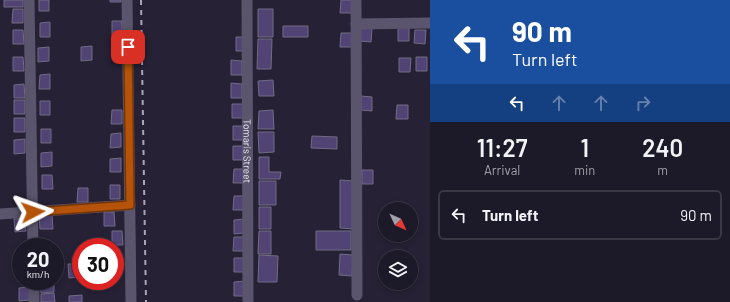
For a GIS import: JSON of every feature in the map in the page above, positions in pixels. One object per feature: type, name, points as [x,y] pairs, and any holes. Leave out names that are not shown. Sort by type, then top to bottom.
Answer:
[{"type":"street","points":[[30,0],[33,238]]},
{"type":"street","points":[[128,0],[131,302]]},
{"type":"street","name":"Tomaris Street","points":[[247,0],[248,302]]},
{"type":"street","points":[[356,0],[357,295]]},
{"type":"street","points":[[356,24],[430,23]]},
{"type":"street","points":[[0,214],[130,205]]},
{"type":"street","points":[[34,290],[34,302]]},
{"type":"building","points":[[4,0],[23,0],[23,7],[4,7]]},
{"type":"building","points":[[39,0],[49,0],[49,11],[39,11]]},
{"type":"building","points":[[110,0],[121,0],[121,2],[110,2]]},
{"type":"building","points":[[341,0],[352,0],[352,13],[340,13]]},
{"type":"building","points":[[13,9],[23,9],[23,23],[12,23]]},
{"type":"building","points":[[258,9],[273,9],[273,37],[258,37]]},
{"type":"building","points":[[112,21],[122,21],[122,35],[112,35]]},
{"type":"building","points":[[50,22],[50,37],[40,37],[40,23]]},
{"type":"building","points":[[283,26],[308,26],[308,37],[283,37]]},
{"type":"building","points":[[398,27],[409,27],[409,41],[398,41]]},
{"type":"building","points":[[360,28],[372,28],[371,42],[360,41]]},
{"type":"building","points":[[13,30],[23,30],[24,44],[13,44]]},
{"type":"building","points":[[415,30],[426,30],[425,44],[414,43]]},
{"type":"building","points":[[341,33],[352,33],[352,47],[340,47]]},
{"type":"building","points":[[236,37],[247,37],[247,51],[236,51]]},
{"type":"building","points":[[258,39],[272,39],[271,69],[257,69]]},
{"type":"building","points":[[92,46],[92,60],[81,61],[81,47]]},
{"type":"building","points":[[49,47],[49,61],[38,62],[38,48]]},
{"type":"building","points":[[13,57],[23,57],[24,71],[13,71]]},
{"type":"building","points":[[416,57],[427,57],[427,71],[416,71]]},
{"type":"building","points":[[399,58],[411,58],[410,72],[399,72]]},
{"type":"building","points":[[231,60],[242,61],[242,75],[231,75]]},
{"type":"building","points":[[50,74],[50,89],[39,89],[40,75]]},
{"type":"building","points":[[273,80],[274,96],[259,96],[258,81]]},
{"type":"building","points":[[231,83],[242,84],[242,98],[231,98]]},
{"type":"building","points":[[24,84],[25,98],[14,98],[14,85]]},
{"type":"building","points":[[361,96],[372,97],[372,111],[361,110]]},
{"type":"building","points":[[14,100],[25,100],[25,114],[14,114]]},
{"type":"building","points":[[40,101],[50,101],[50,115],[40,115]]},
{"type":"building","points":[[232,104],[243,104],[243,118],[232,118]]},
{"type":"building","points":[[397,105],[408,105],[408,119],[396,119]]},
{"type":"building","points":[[112,110],[122,110],[122,124],[111,124]]},
{"type":"building","points":[[273,110],[274,129],[258,129],[259,111]]},
{"type":"building","points":[[14,118],[25,118],[25,132],[14,132]]},
{"type":"building","points":[[233,126],[244,126],[244,140],[233,140]]},
{"type":"building","points":[[41,129],[51,129],[51,143],[41,143]]},
{"type":"building","points":[[258,132],[274,132],[274,152],[259,153]]},
{"type":"building","points":[[121,133],[121,147],[110,148],[111,134]]},
{"type":"building","points":[[312,136],[337,137],[337,149],[311,148]]},
{"type":"building","points":[[25,139],[25,153],[14,154],[14,140]]},
{"type":"building","points":[[233,146],[244,146],[244,160],[233,160]]},
{"type":"building","points":[[52,152],[52,166],[41,167],[41,153]]},
{"type":"building","points":[[259,157],[269,157],[269,172],[281,172],[280,179],[259,179]]},
{"type":"building","points":[[121,158],[121,172],[110,172],[110,159]]},
{"type":"building","points":[[234,169],[244,169],[244,183],[233,183]]},
{"type":"building","points":[[362,170],[373,170],[373,184],[362,184]]},
{"type":"building","points":[[42,175],[52,175],[53,189],[42,189]]},
{"type":"building","points":[[340,180],[354,181],[354,229],[340,228]]},
{"type":"building","points":[[259,181],[276,181],[276,205],[259,205]]},
{"type":"building","points":[[110,185],[120,185],[120,199],[110,199]]},
{"type":"building","points":[[78,188],[88,188],[88,202],[77,202]]},
{"type":"building","points":[[234,196],[244,196],[244,210],[233,210]]},
{"type":"building","points":[[259,207],[271,207],[271,229],[259,229]]},
{"type":"building","points":[[104,212],[114,212],[115,226],[104,226]]},
{"type":"building","points":[[52,215],[53,229],[40,229],[39,216]]},
{"type":"building","points":[[24,218],[26,231],[15,232],[14,219]]},
{"type":"building","points":[[244,219],[244,233],[234,234],[234,220]]},
{"type":"building","points":[[112,231],[122,231],[122,238],[112,238]]},
{"type":"building","points":[[259,231],[271,231],[271,254],[258,254]]},
{"type":"building","points":[[316,231],[351,231],[351,250],[316,250]]},
{"type":"building","points":[[234,237],[244,237],[244,251],[233,251]]},
{"type":"building","points":[[340,254],[353,255],[352,276],[339,275]]},
{"type":"building","points":[[259,255],[278,256],[277,282],[258,282]]},
{"type":"building","points":[[234,258],[245,258],[245,272],[234,272]]},
{"type":"building","points":[[68,264],[72,264],[72,278],[69,278]]},
{"type":"building","points":[[245,281],[245,296],[234,296],[234,282]]},
{"type":"building","points":[[19,290],[29,290],[30,300],[19,301]]},
{"type":"building","points":[[41,290],[54,290],[54,292],[41,293]]},
{"type":"building","points":[[54,293],[55,302],[41,302],[41,294]]},
{"type":"building","points":[[82,295],[82,302],[69,302],[69,296]]},
{"type":"railway","points":[[141,0],[146,302]]},
{"type":"route","points":[[33,212],[130,205],[128,47]]}]
